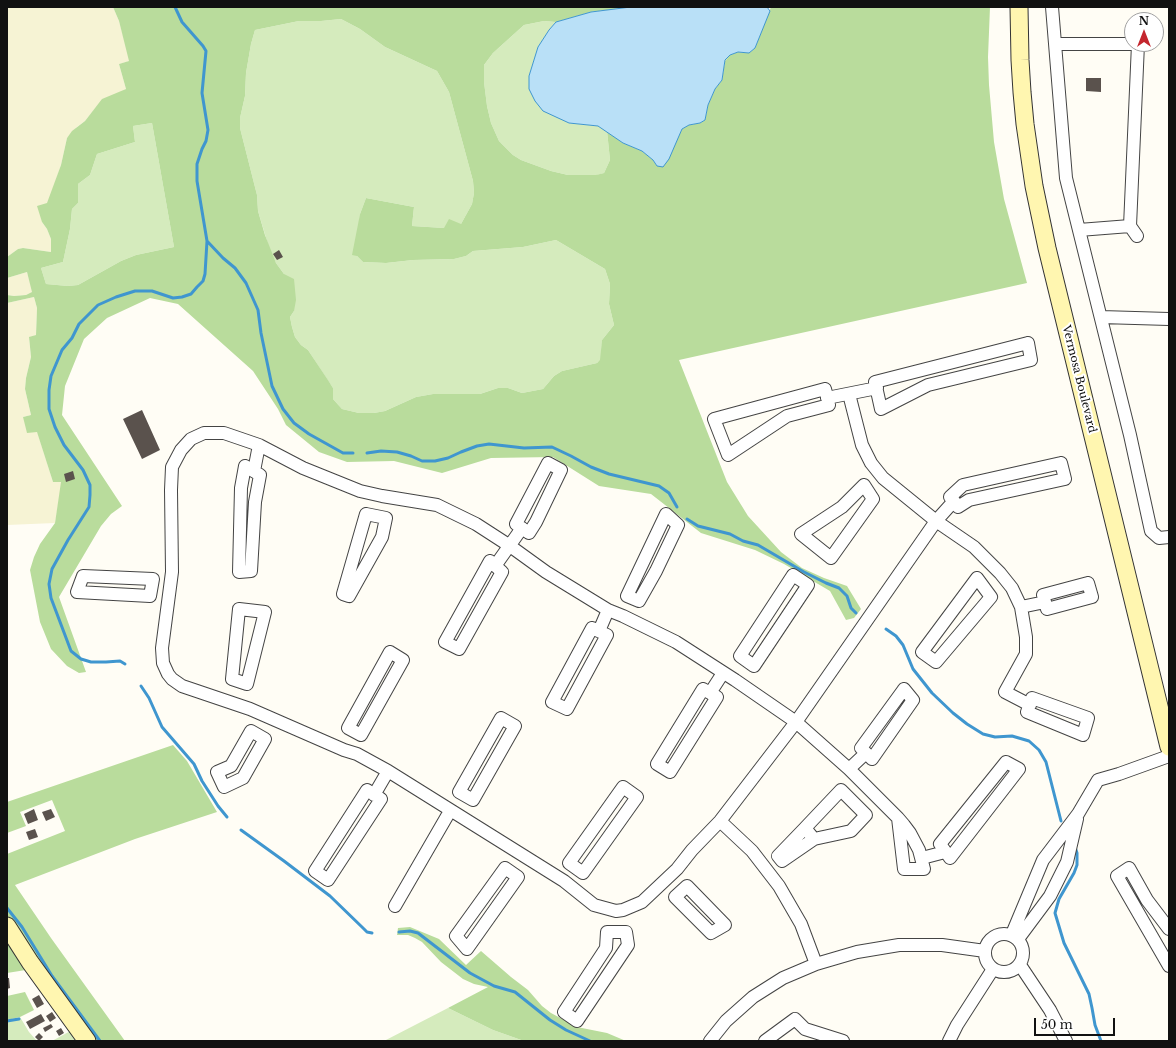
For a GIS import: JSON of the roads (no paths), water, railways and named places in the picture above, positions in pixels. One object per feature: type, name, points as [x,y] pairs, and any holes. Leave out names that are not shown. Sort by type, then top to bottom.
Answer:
[{"type":"main road","name":"Vermosa Boulevard","points":[[1019,7],[1022,92],[1035,194],[1169,747]]},
{"type":"main road","points":[[7,926],[30,962],[87,1041]]},
{"type":"street","points":[[1052,7],[1066,178],[1130,435],[1151,531],[1159,538],[1169,537]]},
{"type":"street","points":[[1055,44],[1124,44]]},
{"type":"street","points":[[1137,236],[1130,226],[1138,52]]},
{"type":"street","points":[[1079,230],[1130,226]]},
{"type":"street","points":[[1101,317],[1169,319]]},
{"type":"street","points":[[1028,343],[1032,360],[928,385],[881,409],[877,388],[875,382],[1028,343]]},
{"type":"street","points":[[827,398],[877,388]]},
{"type":"street","points":[[825,389],[827,398],[829,405],[787,416],[728,456],[714,419],[825,389]]},
{"type":"street","points":[[849,394],[862,444],[871,463],[883,478],[936,521],[974,547],[1000,573],[1012,588],[1021,607],[1026,638],[1026,654],[1005,692],[1030,705]]},
{"type":"street","points":[[898,818],[904,869],[924,869],[919,850],[910,833],[898,818],[850,769],[796,722],[736,680],[676,642],[608,610],[546,572],[476,524],[437,505],[360,491],[303,468],[259,445],[224,433],[204,433],[191,439],[181,450],[172,467],[172,572],[162,648],[163,664],[172,679],[182,686],[233,702],[344,750],[357,754],[388,771],[564,881],[594,905],[616,911],[623,910],[642,902],[669,878],[692,850],[720,821],[796,722],[936,521],[954,501]]},
{"type":"street","points":[[254,471],[259,445]]},
{"type":"street","points":[[548,463],[561,470],[536,522],[528,533],[522,528],[516,524],[548,463]]},
{"type":"street","points":[[1061,463],[1064,479],[969,500],[958,507],[954,501],[950,496],[963,485],[1061,463]]},
{"type":"street","points":[[246,466],[254,471],[260,475],[255,502],[251,571],[239,572],[241,488],[246,466]]},
{"type":"street","points":[[868,492],[883,478]]},
{"type":"street","points":[[864,485],[868,492],[873,499],[831,558],[801,534],[842,508],[864,485]]},
{"type":"street","points":[[376,516],[382,496]]},
{"type":"street","points":[[366,514],[376,516],[386,518],[382,536],[349,596],[343,594],[366,514]]},
{"type":"street","points":[[666,514],[678,525],[656,571],[639,601],[634,599],[627,596],[666,514]]},
{"type":"street","points":[[496,566],[522,528]]},
{"type":"street","points":[[490,561],[496,566],[502,572],[459,649],[446,642],[490,561]]},
{"type":"street","points":[[984,587],[1000,573]]},
{"type":"street","points":[[793,574],[808,585],[754,666],[748,662],[740,656],[793,574]]},
{"type":"street","points":[[83,576],[153,579],[151,587],[150,596],[77,592],[83,576]]},
{"type":"street","points":[[977,578],[984,587],[991,597],[936,662],[922,652],[977,578]]},
{"type":"street","points":[[151,587],[170,589]]},
{"type":"street","points":[[623,616],[634,599]]},
{"type":"street","points":[[1021,607],[1045,602]]},
{"type":"street","points":[[239,609],[265,612],[247,684],[240,681],[232,678],[239,609]]},
{"type":"street","points":[[599,631],[608,610]]},
{"type":"street","points":[[592,628],[599,631],[607,635],[567,709],[552,702],[592,628]]},
{"type":"street","points":[[390,652],[403,660],[361,735],[354,732],[348,728],[390,652]]},
{"type":"street","points":[[736,680],[748,662]]},
{"type":"street","points":[[710,693],[723,673]]},
{"type":"street","points":[[233,702],[240,681]]},
{"type":"street","points":[[703,689],[710,693],[717,697],[670,772],[657,764],[703,689]]},
{"type":"street","points":[[904,690],[913,700],[872,758],[866,753],[860,748],[904,690]]},
{"type":"street","points":[[1032,698],[1088,718],[1083,734],[1027,712],[1030,705],[1032,698]]},
{"type":"street","points":[[258,735],[267,716]]},
{"type":"street","points":[[501,718],[515,726],[473,800],[466,796],[459,792],[501,718]]},
{"type":"street","points":[[251,731],[258,735],[265,739],[243,778],[224,787],[217,772],[231,766],[251,731]]},
{"type":"street","points":[[344,750],[354,732]]},
{"type":"street","points":[[850,769],[866,753]]},
{"type":"street","points":[[1015,937],[1043,860],[1078,814],[1098,780],[1169,756]]},
{"type":"street","points":[[1006,762],[1019,769],[950,858],[946,852],[940,844],[1006,762]]},
{"type":"street","points":[[374,795],[388,771]]},
{"type":"street","points":[[623,787],[637,797],[583,873],[575,868],[568,863],[623,787]]},
{"type":"street","points":[[853,802],[868,788]]},
{"type":"street","points":[[367,790],[374,795],[381,799],[328,880],[315,871],[367,790]]},
{"type":"street","points":[[841,790],[866,815],[850,831],[814,838],[782,862],[778,856],[805,828],[841,790]]},
{"type":"street","points":[[395,906],[453,812],[466,796]]},
{"type":"street","points":[[1015,937],[1050,896],[1067,862],[1078,814]]},
{"type":"street","points":[[720,821],[752,851],[779,886],[801,924],[816,964]]},
{"type":"street","points":[[805,828],[814,838]]},
{"type":"street","points":[[922,858],[946,852]]},
{"type":"street","points":[[512,873],[520,854]]},
{"type":"street","points":[[505,868],[512,873],[518,877],[467,949],[456,936],[505,868]]},
{"type":"street","points":[[564,881],[575,868]]},
{"type":"street","points":[[1168,965],[1117,876],[1129,868],[1147,900],[1169,929]]},
{"type":"street","points":[[669,878],[681,891]]},
{"type":"street","points":[[616,911],[616,932]]},
{"type":"street","points":[[607,932],[616,932],[626,932],[628,945],[577,1020],[564,1012],[606,948],[607,932]]},
{"type":"street","points":[[1000,934],[1015,937],[1022,943],[1024,954],[1020,965],[1016,969],[1004,972],[993,968],[988,964],[985,957],[985,951],[990,940],[994,936],[1000,934]]},
{"type":"street","points":[[710,1041],[726,1021],[753,997],[783,978],[816,964],[857,952],[899,945],[942,944],[985,951]]},
{"type":"street","points":[[1020,965],[1050,1010],[1066,1041]]},
{"type":"street","points":[[949,1041],[957,1025],[993,968]]},
{"type":"street","points":[[765,1041],[796,1020],[805,1029],[843,1041]]},
{"type":"water","points":[[631,7],[767,7],[770,11],[755,48],[749,53],[738,52],[730,55],[725,60],[722,80],[715,89],[708,105],[705,120],[682,129],[669,159],[663,167],[657,166],[653,160],[642,151],[623,143],[598,126],[569,123],[543,111],[535,101],[529,89],[529,76],[538,47],[556,22],[591,12]]},
{"type":"waterway","points":[[125,664],[120,661],[91,662],[81,659],[71,651],[51,598],[49,584],[52,569],[89,507],[90,485],[83,470],[64,445],[55,427],[49,409],[49,390],[51,376],[62,350],[72,338],[79,324],[98,305],[135,291],[152,291],[173,298],[182,297],[191,294],[203,281],[205,274],[207,241],[197,181],[197,164],[206,141],[208,130],[202,93],[206,51],[182,22],[175,7]]},
{"type":"waterway","points":[[207,241],[235,268],[246,283],[258,310],[261,333],[272,386],[283,409],[294,423],[309,434],[343,453],[353,453]]},
{"type":"waterway","points":[[367,453],[381,451],[397,452],[422,461],[435,461],[448,458],[477,446],[489,444],[524,448],[552,447],[591,467],[609,474],[659,486],[669,493],[677,507]]},
{"type":"waterway","points":[[687,519],[698,526],[730,534],[743,541],[758,545],[804,572],[839,588],[847,596],[851,608],[856,613]]},
{"type":"waterway","points":[[886,629],[896,636],[903,645],[913,669],[932,693],[953,713],[983,734],[995,737],[1012,736],[1029,741],[1039,750],[1046,762],[1061,821]]},
{"type":"waterway","points":[[141,686],[149,698],[162,727],[194,764],[202,781],[227,817]]},
{"type":"waterway","points":[[241,830],[330,896],[367,932],[372,933]]},
{"type":"waterway","points":[[1075,847],[1077,853],[1077,865],[1059,899],[1055,913],[1064,943],[1089,994],[1095,1025],[1101,1041]]},
{"type":"waterway","points":[[7,908],[22,927],[52,976],[100,1041]]},
{"type":"waterway","points":[[399,932],[410,931],[418,933],[470,973],[494,986],[515,992],[550,1020],[566,1030],[590,1041]]},
{"type":"waterway","points":[[7,1021],[19,1019]]}]
